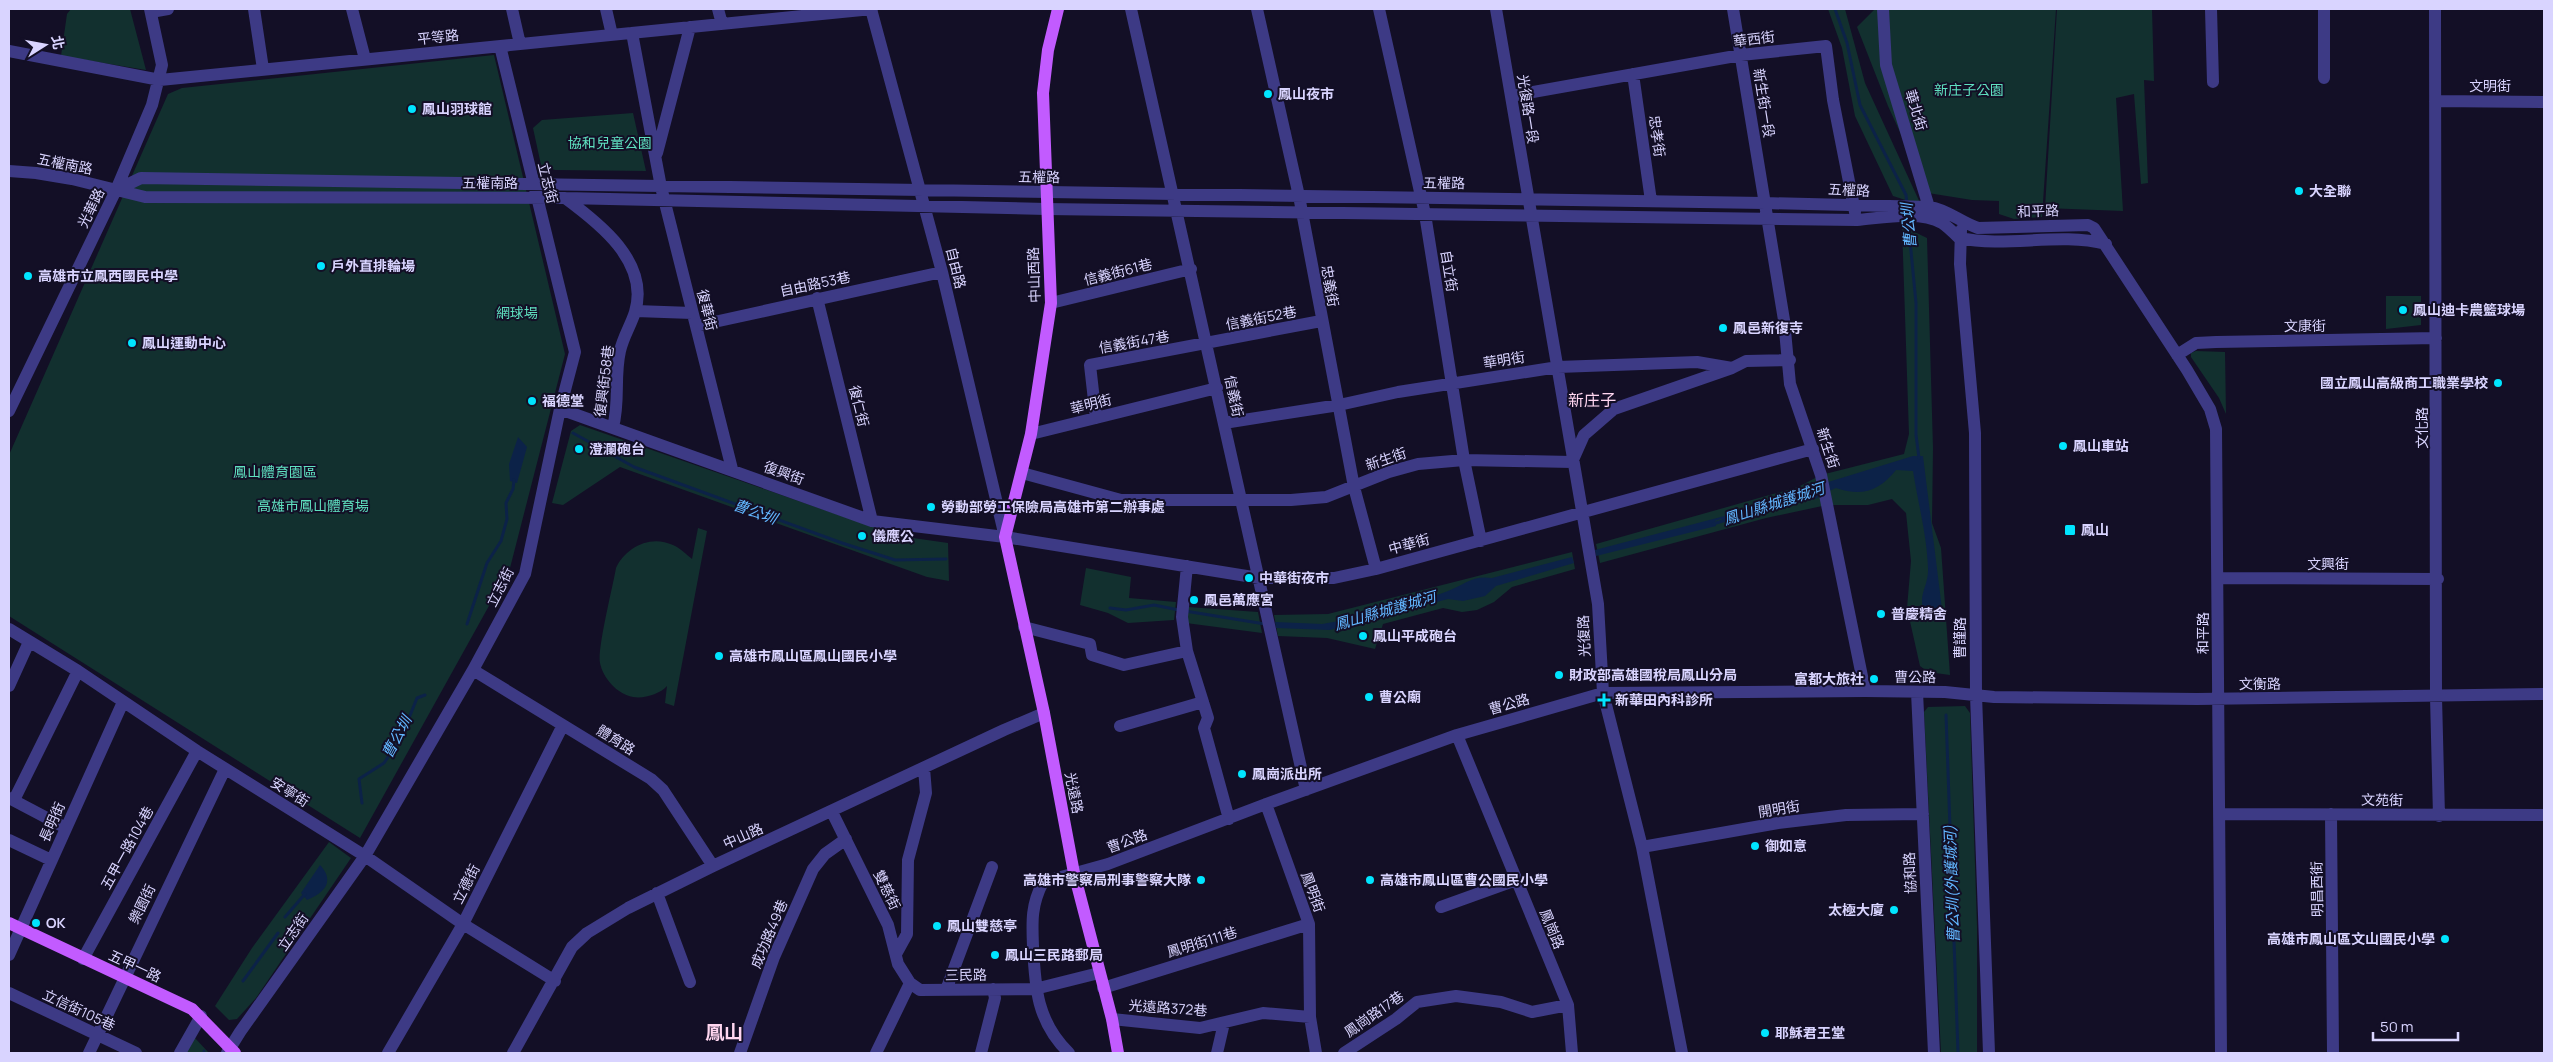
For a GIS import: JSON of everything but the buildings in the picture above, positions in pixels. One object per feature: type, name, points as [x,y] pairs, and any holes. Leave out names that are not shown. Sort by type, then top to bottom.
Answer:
[{"type":"main road","name":"中山西路","points":[[1004,537],[1031,434],[1051,303],[1043,93],[1048,50],[1058,9]]},
{"type":"main road","name":"光遠路","points":[[1004,537],[1044,713],[1074,873],[1112,1019],[1118,1053]]},
{"type":"main road","name":"五甲一路","points":[[15,926],[192,1010],[201,1016],[231,1051]]},
{"type":"street","points":[[150,10],[168,9]]},
{"type":"street","points":[[254,9],[263,69]]},
{"type":"street","points":[[352,9],[365,59]]},
{"type":"street","points":[[512,9],[520,44]]},
{"type":"street","points":[[606,9],[612,35]]},
{"type":"street","points":[[718,9],[722,24]]},
{"type":"street","name":"平等路","points":[[9,51],[160,80],[722,24],[766,14],[872,9]]},
{"type":"street","name":"自由路","points":[[872,9],[942,272],[1004,537]]},
{"type":"street","name":"信義街","points":[[1131,9],[1191,269],[1240,499],[1306,790]]},
{"type":"street","name":"忠義街","points":[[1257,9],[1299,196],[1321,321],[1354,486],[1376,569]]},
{"type":"street","name":"自立街","points":[[1379,9],[1425,214],[1464,460],[1480,541]]},
{"type":"street","name":"光復路一段","points":[[1496,9],[1530,214]]},
{"type":"street","name":"新生街一段","points":[[1732,9],[1767,218]]},
{"type":"street","name":"華北街","points":[[1883,9],[1886,65],[1927,212]]},
{"type":"street","points":[[2212,9],[2213,82]]},
{"type":"street","points":[[2324,9],[2324,78]]},
{"type":"street","name":"文化路","points":[[2434,9],[2438,579],[2436,696],[2439,816]]},
{"type":"street","name":"光華路","points":[[9,411],[116,190],[160,80],[162,54],[150,10]]},
{"type":"street","name":"復華街","points":[[656,157],[690,27]]},
{"type":"street","name":"復華街","points":[[632,33],[661,186],[732,470]]},
{"type":"street","name":"立志街","points":[[231,1051],[365,856],[473,670],[524,574],[560,408],[575,352],[500,46]]},
{"type":"street","name":"華西街","points":[[1511,96],[1741,55],[1826,46],[1833,100],[1857,220]]},
{"type":"street","name":"忠孝街","points":[[1633,74],[1651,201]]},
{"type":"street","name":"文明街","points":[[2435,101],[2544,102]]},
{"type":"street","name":"五權南路","points":[[9,171],[36,173],[145,197],[665,199],[925,206]]},
{"type":"street","name":"五權南路","points":[[116,190],[141,178],[920,190]]},
{"type":"street","name":"五權路","points":[[920,190],[1854,205],[1895,212],[1927,212],[1942,209],[1962,223]]},
{"type":"street","name":"復興街58巷","points":[[565,198],[614,238],[630,264],[637,284],[636,311],[620,352],[618,409],[613,427]]},
{"type":"street","points":[[925,206],[1857,220],[1895,212]]},
{"type":"street","points":[[1927,212],[1960,238],[1995,243],[2075,240],[2106,244]]},
{"type":"street","name":"光復路","points":[[1530,214],[1598,604],[1603,693],[1642,847],[1682,1053]]},
{"type":"street","name":"新生街","points":[[1767,218],[1790,360],[1790,384],[1813,449],[1824,489],[1865,690]]},
{"type":"street","name":"曹謹路","points":[[1962,223],[1960,264],[1975,433],[1976,695],[1989,1053]]},
{"type":"street","name":"和平路","points":[[1962,223],[1978,228],[2088,225],[2094,228],[2210,409],[2216,429],[2221,1053]]},
{"type":"street","name":"信義街61巷","points":[[1051,303],[1191,269]]},
{"type":"street","name":"自由路53巷","points":[[636,311],[694,320],[817,298],[942,272]]},
{"type":"street","name":"復仁街","points":[[817,298],[872,521]]},
{"type":"street","name":"信義街52巷","points":[[1207,344],[1321,321]]},
{"type":"street","name":"文康街","points":[[2177,355],[2196,343],[2436,338]]},
{"type":"street","name":"信義街47巷","points":[[1096,418],[1090,365],[1207,344]]},
{"type":"street","name":"華明街","points":[[1224,423],[1339,405],[1398,392],[1558,367],[1697,362],[1732,368],[1746,361],[1790,360]]},
{"type":"street","points":[[1572,462],[1584,435],[1614,409],[1732,368]]},
{"type":"street","name":"華明街","points":[[1031,434],[1217,388]]},
{"type":"street","name":"復興街","points":[[560,408],[872,521],[1004,537]]},
{"type":"street","name":"中華街","points":[[1004,537],[1259,578],[1334,578],[1376,569],[1480,541],[1582,511],[1813,449]]},
{"type":"street","name":"新生街","points":[[1022,473],[1121,500],[1291,500],[1326,497],[1389,472],[1418,464],[1464,460],[1572,462]]},
{"type":"street","points":[[1188,566],[1182,611],[1187,651],[1208,718],[1204,728],[1229,819]]},
{"type":"street","name":"文興街","points":[[2218,578],[2438,579]]},
{"type":"street","points":[[1024,627],[1090,644],[1092,655],[1124,665],[1187,651]]},
{"type":"street","name":"安寧街","points":[[9,629],[78,671],[224,769],[365,856],[463,924],[555,981]]},
{"type":"street","points":[[9,686],[29,642]]},
{"type":"street","name":"體育路","points":[[473,670],[651,779],[663,790],[712,866]]},
{"type":"street","points":[[66,828],[12,799],[78,671]]},
{"type":"street","name":"曹公路","points":[[1069,1053],[1056,1041],[1040,1009],[1035,989],[1034,899],[1043,882],[1108,864],[1457,735],[1507,719],[1603,693],[1865,690],[1976,695]]},
{"type":"street","name":"協和路","points":[[1917,692],[1934,1053]]},
{"type":"street","name":"文衡路","points":[[1976,695],[1994,697],[2218,699],[2544,694]]},
{"type":"street","name":"長明街","points":[[9,955],[15,926],[51,860],[123,702]]},
{"type":"street","points":[[1120,726],[1203,702]]},
{"type":"street","name":"中山路","points":[[513,1053],[555,981],[572,947],[587,933],[657,893],[712,866],[1044,713]]},
{"type":"street","name":"立德街","points":[[388,1053],[463,924],[563,725]]},
{"type":"street","name":"鳳崗路","points":[[1457,735],[1568,1006],[1572,1053]]},
{"type":"street","name":"五甲一路104巷","points":[[83,959],[197,751]]},
{"type":"street","points":[[896,954],[907,934],[908,860],[926,793],[924,768]]},
{"type":"street","name":"樂園街","points":[[89,1053],[224,769]]},
{"type":"street","name":"鳳明街","points":[[1266,804],[1309,924],[1310,1017],[1316,1053]]},
{"type":"street","name":"雙慈街","points":[[832,812],[888,925],[898,964],[910,983]]},
{"type":"street","name":"開明街","points":[[1642,847],[1778,823],[1836,816],[1923,814]]},
{"type":"street","name":"文苑街","points":[[2220,814],[2544,815]]},
{"type":"street","name":"明昌西街","points":[[2331,814],[2334,1053]]},
{"type":"street","name":"成功路49巷","points":[[740,1053],[774,957],[813,868],[825,854],[846,839]]},
{"type":"street","points":[[9,840],[51,860]]},
{"type":"street","points":[[946,990],[992,867]]},
{"type":"street","points":[[1441,907],[1516,880]]},
{"type":"street","points":[[657,893],[690,982]]},
{"type":"street","name":"鳳明街111巷","points":[[1103,988],[1309,924]]},
{"type":"street","name":"三民路","points":[[910,983],[920,990],[1035,989],[1099,973]]},
{"type":"street","points":[[876,1053],[910,983]]},
{"type":"street","points":[[981,1053],[994,998],[993,989]]},
{"type":"street","name":"立信街105巷","points":[[9,993],[136,1053]]},
{"type":"street","name":"鳳崗路17巷","points":[[1344,1053],[1396,1019],[1417,1002],[1456,996],[1501,1002],[1532,1012],[1568,1006]]},
{"type":"street","name":"光遠路372巷","points":[[1112,1019],[1200,1028],[1263,1013],[1310,1017]]},
{"type":"street","points":[[180,1053],[201,1016]]},
{"type":"street","points":[[1217,1053],[1224,1023]]},
{"type":"green space","points":[[71,9],[130,9],[146,70],[61,56],[67,14]]},
{"type":"green space","points":[[1828,9],[1845,9],[1865,83],[1921,205],[1893,196],[1855,116],[1842,48]]},
{"type":"green space","name":"新庄子公園","points":[[1875,9],[2056,9],[2042,217],[2014,219],[1999,214],[1999,201],[1972,200],[1928,193],[1888,106],[1857,27]]},
{"type":"green space","points":[[2057,9],[2152,9],[2154,81],[2144,80],[2148,183],[2141,184],[2134,94],[2116,98],[2123,211],[2045,208]]},
{"type":"green space","name":"鳳山體育園區","points":[[494,55],[565,354],[510,568],[360,838],[9,616],[9,455],[168,94],[182,88]]},
{"type":"green space","name":"協和兒童公園","points":[[633,113],[646,171],[555,170],[541,165],[533,128],[542,120]]},
{"type":"green space","points":[[1902,226],[1927,238],[1933,448],[1932,523],[1941,548],[1950,675],[1928,672],[1920,666],[1907,608],[1911,561],[1906,513],[1892,499],[1868,505],[1827,505],[1766,518],[1600,563],[1596,544],[1798,487],[1821,475],[1904,454],[1909,434]]},
{"type":"green space","name":"鳳山迪卡農籃球場","points":[[2386,296],[2421,296],[2421,325],[2386,329]]},
{"type":"green space","points":[[2196,351],[2225,352],[2226,414],[2219,398],[2191,357],[2191,353]]},
{"type":"green space","points":[[580,425],[899,536],[948,543],[949,581],[927,577],[620,467],[563,505],[552,503],[571,431]]},
{"type":"green space","points":[[698,528],[707,531],[674,706],[665,703],[667,686],[656,694],[647,697],[633,697],[622,693],[608,680],[600,663],[603,632],[616,568],[625,554],[647,542],[664,542],[676,546],[692,559]]},
{"type":"green space","points":[[1572,552],[1575,569],[1512,587],[1494,602],[1477,610],[1462,612],[1443,608],[1383,624],[1375,649],[1327,638],[1278,636],[1274,615],[1328,614]]},
{"type":"green space","points":[[1086,568],[1131,577],[1129,598],[1176,602],[1174,620],[1128,623],[1108,613],[1080,605]]},
{"type":"green space","points":[[1188,607],[1258,612],[1262,633],[1186,623]]},
{"type":"green space","points":[[1965,706],[1970,713],[1977,926],[1977,1053],[1941,1053],[1924,712],[1928,707]]},
{"type":"green space","points":[[329,842],[351,858],[256,998],[237,1019],[229,1020],[215,1006],[252,948]]},
{"type":"green space","points":[[194,1037],[209,1053],[186,1053]]},
{"type":"water","points":[[518,437],[527,447],[517,483],[510,481],[509,464]]},
{"type":"water","points":[[1913,456],[1923,456],[1943,617],[1928,620],[1922,605],[1928,575],[1927,556],[1913,471],[1896,470],[1883,483],[1862,492],[1845,491],[1836,488],[1827,492],[1825,483]]},
{"type":"water","points":[[1817,489],[1818,498],[1725,522],[1721,519],[1715,521],[1716,526],[1596,556],[1595,550],[1774,503]]},
{"type":"water","points":[[1572,557],[1574,563],[1496,586],[1485,596],[1463,601],[1448,599],[1330,630],[1276,628],[1275,622],[1322,624],[1339,621],[1436,595],[1474,579],[1492,578]]},
{"type":"water","points":[[320,865],[327,876],[326,886],[319,894],[307,900],[301,893]]},
{"type":"waterway","name":"曹公圳","points":[[1835,9],[1847,43],[1860,105],[1906,195],[1907,204]]},
{"type":"waterway","name":"曹公圳","points":[[1908,220],[1916,303],[1916,435],[1919,458]]},
{"type":"waterway","name":"曹公圳","points":[[573,433],[634,467],[842,543],[895,560],[946,559]]},
{"type":"waterway","name":"曹公圳","points":[[467,624],[487,563],[501,541],[507,519],[506,503],[513,489],[514,480]]},
{"type":"waterway","name":"鳳山縣城護城河","points":[[1713,524],[1726,520]]},
{"type":"waterway","name":"鳳山縣城護城河","points":[[1110,608],[1126,610],[1154,605],[1179,610]]},
{"type":"waterway","name":"鳳山縣城護城河","points":[[1185,611],[1265,624]]},
{"type":"waterway","name":"曹公圳","points":[[362,803],[359,779],[384,763],[401,738],[417,698],[425,695]]},
{"type":"waterway","name":"曹公圳(外護城河)","points":[[1946,715],[1958,1053]]},
{"type":"waterway","name":"曹公圳","points":[[285,917],[305,894]]},
{"type":"waterway","name":"曹公圳","points":[[243,981],[278,933]]},
{"type":"place","name":"鳳山夜市","points":[[1268,94]]},
{"type":"place","name":"鳳山羽球館","points":[[412,109]]},
{"type":"place","name":"大全聯","points":[[2299,191]]},
{"type":"place","name":"戶外直排輪場","points":[[321,266]]},
{"type":"place","name":"高雄市立鳳西國民中學","points":[[28,276]]},
{"type":"place","name":"鳳山迪卡農籃球場","points":[[2403,310]]},
{"type":"place","name":"鳳邑新復寺","points":[[1723,328]]},
{"type":"place","name":"鳳山運動中心","points":[[132,343]]},
{"type":"place","name":"國立鳳山高級商工職業學校","points":[[2498,383]]},
{"type":"place","name":"福德堂","points":[[532,401]]},
{"type":"place","name":"鳳山車站","points":[[2063,446]]},
{"type":"place","name":"澄瀾砲台","points":[[579,449]]},
{"type":"place","name":"勞動部勞工保險局高雄市第二辦事處","points":[[931,507]]},
{"type":"place","name":"鳳山","points":[[2070,530]]},
{"type":"place","name":"儀應公","points":[[862,536]]},
{"type":"place","name":"中華街夜市","points":[[1249,578]]},
{"type":"place","name":"鳳邑萬應宮","points":[[1194,600]]},
{"type":"place","name":"普慶精舍","points":[[1881,614]]},
{"type":"place","name":"鳳山平成砲台","points":[[1363,636]]},
{"type":"place","name":"高雄市鳳山區鳳山國民小學","points":[[719,656]]},
{"type":"place","name":"財政部高雄國稅局鳳山分局","points":[[1559,675]]},
{"type":"place","name":"富都大旅社","points":[[1874,679]]},
{"type":"place","name":"曹公廟","points":[[1369,697]]},
{"type":"place","name":"新華田內科診所","points":[[1604,700]]},
{"type":"place","name":"鳳崗派出所","points":[[1242,774]]},
{"type":"place","name":"御如意","points":[[1755,846]]},
{"type":"place","name":"高雄市警察局刑事警察大隊","points":[[1201,880]]},
{"type":"place","name":"高雄市鳳山區曹公國民小學","points":[[1370,880]]},
{"type":"place","name":"太極大廈","points":[[1894,910]]},
{"type":"place","name":"OK","points":[[36,923]]},
{"type":"place","name":"鳳山雙慈亭","points":[[937,926]]},
{"type":"place","name":"高雄市鳳山區文山國民小學","points":[[2445,939]]},
{"type":"place","name":"鳳山三民路郵局","points":[[995,955]]},
{"type":"place","name":"耶穌君王堂","points":[[1765,1033]]},
{"type":"district","name":"新庄子","points":[[1592,400]]},
{"type":"district","name":"鳳山","points":[[724,1032]]},
{"type":"park label","name":"網球場","points":[[517,313]]},
{"type":"park label","name":"高雄市鳳山體育場","points":[[313,506]]}]
